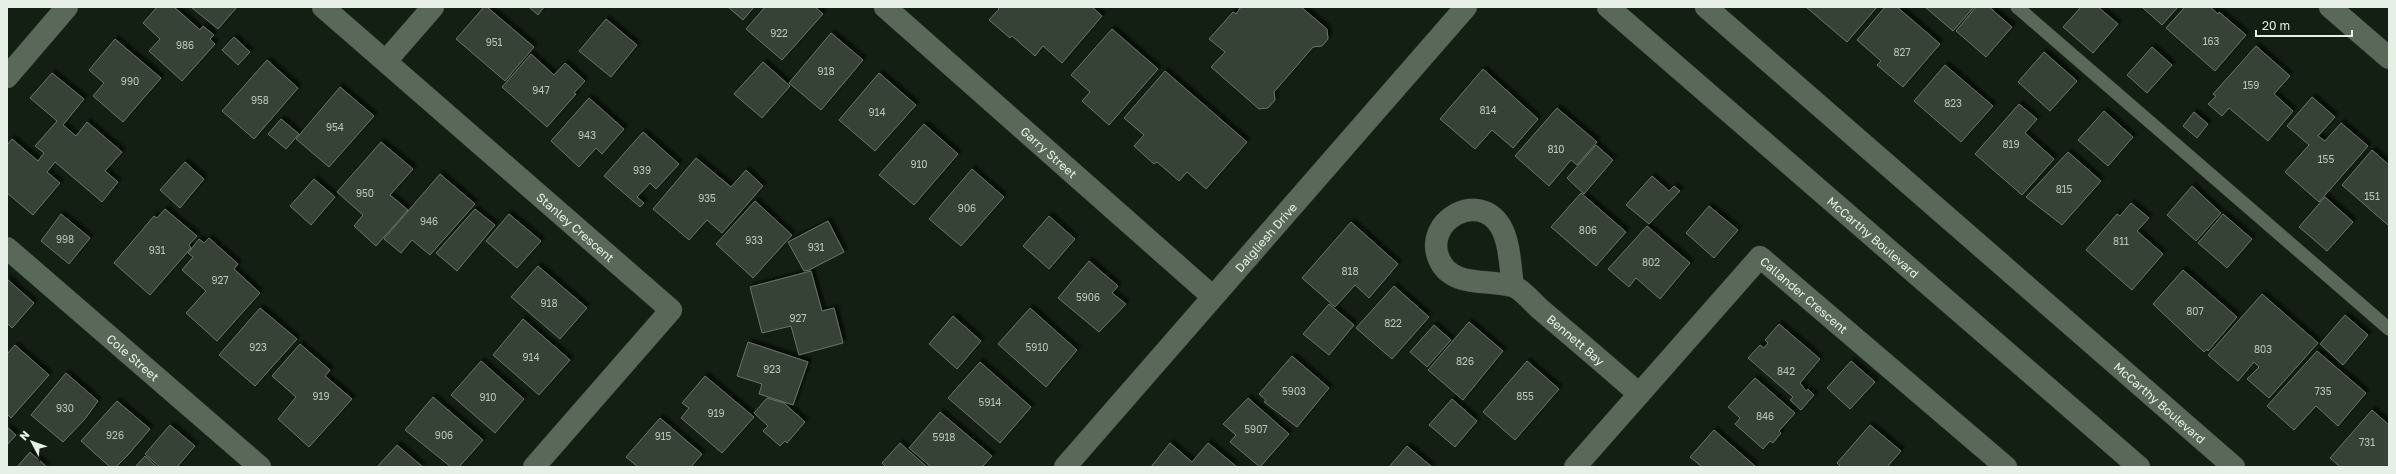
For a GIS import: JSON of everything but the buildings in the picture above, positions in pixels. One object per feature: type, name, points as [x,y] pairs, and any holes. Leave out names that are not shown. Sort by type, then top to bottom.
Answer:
[{"type":"street","points":[[7,77],[67,7]]},
{"type":"street","name":"Stanley Crescent","points":[[324,7],[671,310],[534,467]]},
{"type":"street","points":[[386,61],[433,7]]},
{"type":"street","name":"Garry Street","points":[[885,7],[1213,297]]},
{"type":"street","name":"Dalgliesh Drive","points":[[1065,467],[1466,7]]},
{"type":"street","name":"McCarthy Boulevard","points":[[1608,7],[2139,467]]},
{"type":"street","name":"McCarthy Boulevard","points":[[1706,7],[2234,467]]},
{"type":"street","points":[[2330,7],[2389,58]]},
{"type":"street","name":"Cole Street","points":[[7,248],[260,467]]},
{"type":"street","name":"Callander Crescent","points":[[1575,467],[1760,257],[2006,467]]},
{"type":"street","name":"Bennett Bay","points":[[1513,286],[1639,394]]},
{"type":"lane","points":[[2017,7],[2389,329]]}]
